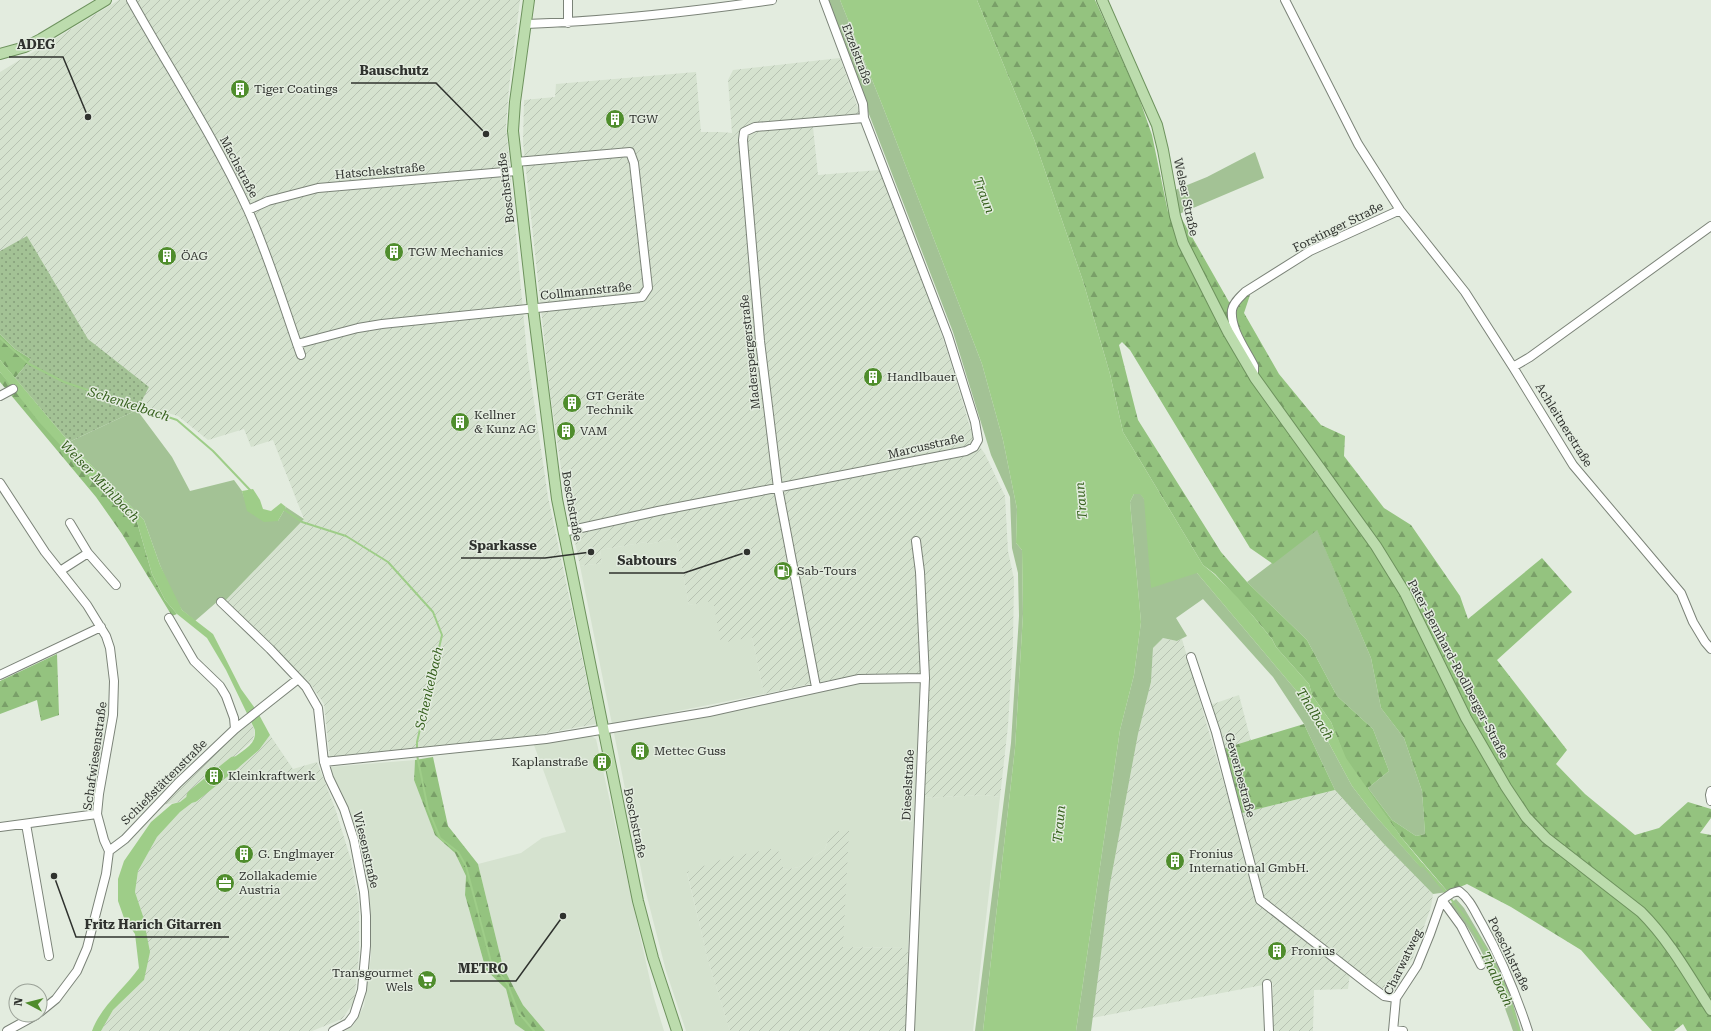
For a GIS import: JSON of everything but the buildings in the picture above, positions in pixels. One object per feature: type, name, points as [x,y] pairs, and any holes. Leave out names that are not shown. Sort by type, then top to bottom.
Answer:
[{"type":"main road","points":[[0,54],[25,46],[40,39],[106,0]]},
{"type":"main road","name":"Boschstraße","points":[[529,0],[515,102],[513,131],[532,308],[552,470],[563,532],[638,901],[653,958],[677,1031]]},
{"type":"main road","name":"Welser Straße","points":[[1102,0],[1156,125],[1163,150],[1175,216],[1183,243],[1228,332],[1255,378],[1293,429]]},
{"type":"main road","name":"Pater-Bernhard-Rodlberger-Straße","points":[[1293,429],[1376,546],[1405,593],[1466,718],[1506,788],[1526,817],[1546,838],[1641,912],[1655,926],[1683,964],[1711,1010]]},
{"type":"street","name":"Machstraße","points":[[131,0],[210,139],[248,210],[265,250],[301,355]]},
{"type":"street","points":[[568,0],[568,23]]},
{"type":"street","points":[[526,24],[568,23],[731,3],[772,0]]},
{"type":"street","name":"Etzelstraße","points":[[824,0],[863,104],[864,118]]},
{"type":"street","name":"Forstinger Straße","points":[[1255,378],[1254,366],[1233,325],[1232,309],[1238,298],[1310,251],[1400,210],[1358,144],[1285,0]]},
{"type":"street","name":"Marcusstraße","points":[[563,532],[966,451],[974,447],[978,440],[975,422],[948,336],[864,118]]},
{"type":"street","name":"Maderspergerstraße","points":[[816,688],[778,488],[758,318],[743,140],[744,132],[755,127],[864,118]]},
{"type":"street","name":"Collmannstraße","points":[[297,344],[358,328],[642,297],[648,288],[634,163],[630,152],[516,166]]},
{"type":"street","name":"Hatschekstraße","points":[[248,210],[268,201],[318,188],[516,166]]},
{"type":"street","name":"Achleitnerstraße","points":[[1400,210],[1465,292],[1513,367],[1572,466],[1681,593],[1693,622],[1704,642],[1711,649]]},
{"type":"street","points":[[1513,367],[1530,357],[1711,226]]},
{"type":"street","points":[[0,396],[13,389]]},
{"type":"street","points":[[901,464],[904,473]]},
{"type":"street","name":"Schafwiesenstraße","points":[[0,483],[45,552],[87,605],[106,636],[110,648],[115,696],[97,814],[104,840],[109,851]]},
{"type":"street","points":[[70,523],[88,553],[116,585]]},
{"type":"street","name":"Dieselstraße","points":[[910,1031],[925,678],[920,572],[916,541]]},
{"type":"street","points":[[60,571],[88,553]]},
{"type":"street","points":[[221,602],[270,649],[306,687],[318,708],[324,762],[546,739],[709,712],[859,679],[925,678]]},
{"type":"street","points":[[169,618],[194,661],[220,686],[226,696],[234,718],[235,729]]},
{"type":"street","points":[[0,675],[101,627]]},
{"type":"street","name":"Gewerbestraße","points":[[1191,657],[1216,732],[1260,900],[1384,996],[1396,998]]},
{"type":"street","name":"Schießstättenstraße","points":[[109,851],[125,839],[178,783],[235,729],[298,679]]},
{"type":"street","name":"Wiesenstraße","points":[[324,762],[329,778],[344,808],[354,840],[364,892],[366,916],[366,946],[362,990],[359,1003],[354,1015],[348,1023],[333,1031]]},
{"type":"street","points":[[1711,791],[1711,801]]},
{"type":"street","points":[[0,827],[97,814]]},
{"type":"street","points":[[26,824],[50,956]]},
{"type":"street","points":[[48,1006],[56,999],[78,971],[87,948],[99,904],[109,851]]},
{"type":"street","points":[[1449,895],[1461,926],[1481,965]]},
{"type":"street","name":"Charwatweg","points":[[1393,1030],[1396,998],[1417,966],[1430,934],[1449,895]]},
{"type":"street","name":"Poeschlstraße","points":[[1449,895],[1468,900],[1514,990],[1528,1031]]},
{"type":"street","points":[[1267,984],[1268,1031]]},
{"type":"street","points":[[7,1031],[22,1023]]},
{"type":"street","points":[[1393,1030],[1403,1031]]},
{"type":"shaded area","points":[[119,0],[520,0],[509,87],[506,126],[527,354],[548,497],[596,724],[475,746],[330,759],[324,704],[309,682],[224,602],[304,519],[273,440],[251,447],[244,429],[208,440],[178,416],[140,405],[148,387],[88,339],[27,236],[0,251],[0,72]]},
{"type":"shaded area","points":[[825,0],[840,0],[982,364],[1003,440],[1017,509],[1016,543],[1022,550],[1023,614],[1015,748],[983,1031],[975,1031],[1011,743],[1019,616],[1018,573],[1012,548],[1010,497],[991,455],[953,332]]},
{"type":"shaded area","points":[[840,58],[863,122],[813,127],[818,175],[879,170],[922,277],[948,354],[973,437],[985,454],[1005,496],[1008,551],[1014,579],[1013,642],[1008,726],[1000,797],[984,795],[921,798],[929,688],[928,675],[869,675],[819,682],[764,694],[752,637],[721,643],[713,601],[689,605],[676,538],[649,544],[646,542],[600,550],[602,563],[580,566],[564,489],[550,392],[523,142],[524,100],[555,97],[556,84],[696,72],[701,132],[732,133],[728,80],[733,70]]},
{"type":"shaded area","points":[[1255,152],[1264,178],[1179,214],[1175,190],[1207,177]]},
{"type":"shaded area","points":[[27,236],[88,339],[149,387],[137,410],[69,442],[15,378],[31,359],[15,349],[0,334],[0,251]]},
{"type":"shaded area","points":[[137,410],[172,457],[190,491],[234,480],[242,491],[244,497],[278,521],[286,507],[304,519],[224,602],[218,601],[195,621],[182,610],[173,596],[144,520],[69,442]]},
{"type":"shaded area","points":[[1140,493],[1197,573],[1300,695],[1316,719],[1352,786],[1372,812],[1417,863],[1421,867],[1424,865],[1448,892],[1433,894],[1383,843],[1335,790],[1304,724],[1273,677],[1203,599],[1176,618],[1187,636],[1177,641],[1163,638],[1153,648],[1151,682],[1138,734],[1110,884],[1091,1031],[1076,1031],[1120,730],[1134,675],[1141,622],[1130,502],[1134,494]]},
{"type":"shaded area","points":[[1317,529],[1371,658],[1381,708],[1404,738],[1422,791],[1425,834],[1416,836],[1392,820],[1368,788],[1389,771],[1373,729],[1337,696],[1307,640],[1247,582]]},
{"type":"shaded area","points":[[676,538],[689,605],[713,600],[752,637],[764,694],[612,724],[580,566],[602,563],[600,550],[646,542],[649,544]]},
{"type":"shaded area","name":"Fronius","points":[[1163,638],[1177,641],[1182,639],[1233,815],[1335,790],[1383,843],[1433,894],[1431,907],[1412,960],[1392,988],[1383,988],[1375,985],[1351,965],[1348,989],[1314,990],[1313,1031],[1272,1031],[1273,983],[1092,1018],[1110,884],[1138,734],[1151,682],[1153,648]]},
{"type":"shaded area","points":[[877,683],[920,684],[908,948],[843,947],[829,838],[825,849],[799,867],[784,870],[777,850],[687,873],[708,960],[730,1031],[686,1031],[666,971],[644,885],[614,733],[841,685]]},
{"type":"shaded area","points":[[1239,695],[1251,741],[1222,749],[1210,705]]},
{"type":"shaded area","points":[[249,720],[255,730],[253,740],[220,770],[220,775],[206,785],[204,783],[180,802],[161,805]]},
{"type":"shaded area","name":"G. Englmayer","points":[[270,735],[293,769],[317,762],[335,808],[351,860],[359,905],[359,954],[354,1002],[342,1019],[312,1031],[101,1031],[113,1010],[144,980],[143,916],[135,892],[138,871],[157,837],[180,812],[259,750]]},
{"type":"shaded area","points":[[590,735],[596,739],[654,998],[664,1031],[545,1031],[523,1005],[503,967],[478,864],[521,853],[542,838],[566,832],[534,745]]},
{"type":"shaded area","points":[[415,760],[414,780],[435,834],[455,853],[466,876],[465,895],[486,970],[506,989],[515,1024],[525,1031],[345,1031],[353,1026],[364,1006],[371,957],[370,911],[365,858],[329,767]]},
{"type":"shaded area","points":[[984,795],[1000,797],[973,1031],[911,1031],[921,798]]},
{"type":"shaded area","points":[[833,831],[849,831],[843,947],[908,948],[906,1031],[730,1031],[708,960],[687,872],[726,858],[770,849],[778,850],[784,870],[799,867],[825,849]]},
{"type":"shaded area","points":[[1456,899],[1464,908],[1496,962],[1510,993],[1521,1031],[1513,1031],[1488,964],[1471,932],[1450,904]]},
{"type":"green space","points":[[977,0],[1095,0],[1138,95],[1152,135],[1168,212],[1179,214],[1229,302],[1250,295],[1244,313],[1279,374],[1321,425],[1345,436],[1344,456],[1384,508],[1411,525],[1460,596],[1468,619],[1542,558],[1572,592],[1497,660],[1567,750],[1556,764],[1585,794],[1635,835],[1659,828],[1688,802],[1711,809],[1711,818],[1700,833],[1711,835],[1711,1031],[1687,1031],[1683,1024],[1674,1031],[1652,1031],[1581,950],[1511,907],[1467,884],[1448,892],[1401,837],[1345,758],[1331,722],[1312,695],[1309,684],[1276,647],[1272,639],[1253,616],[1215,574],[1203,565],[1123,432],[1110,374],[1083,281],[1034,139]],"holes":[[[1122,342],[1130,350],[1250,548],[1273,564],[1317,530],[1371,658],[1381,708],[1404,738],[1422,791],[1425,834],[1416,836],[1392,820],[1368,788],[1389,771],[1373,729],[1337,696],[1307,640],[1247,582],[1221,552],[1138,420],[1119,345]]]},
{"type":"green space","points":[[0,334],[15,349],[31,359],[15,378],[0,360]]},
{"type":"green space","points":[[0,372],[88,475],[137,522],[152,574],[165,600],[177,614],[172,616],[122,534],[96,497],[0,382]]},
{"type":"green space","points":[[57,654],[59,715],[41,721],[37,700],[0,714],[0,681]]},
{"type":"green space","points":[[1304,724],[1335,790],[1242,813],[1222,749]]},
{"type":"green space","points":[[433,757],[448,826],[478,864],[503,967],[523,1005],[545,1031],[525,1031],[515,1024],[506,989],[486,970],[465,895],[466,876],[455,853],[435,835],[414,780],[415,760]]},
{"type":"water","name":"Traun","points":[[840,0],[977,0],[1034,139],[1083,281],[1110,374],[1123,432],[1203,565],[1238,598],[1272,639],[1276,647],[1309,684],[1312,695],[1331,722],[1346,758],[1401,837],[1424,865],[1421,868],[1372,812],[1352,786],[1316,719],[1300,695],[1197,573],[1151,588],[1144,499],[1140,494],[1134,494],[1130,502],[1141,622],[1134,675],[1120,730],[1076,1031],[983,1031],[1015,748],[1023,614],[1022,550],[1016,543],[1017,509],[1003,440],[982,364]]},
{"type":"water","points":[[0,360],[69,442],[144,520],[160,565],[182,610],[213,634],[241,689],[257,711],[270,735],[259,750],[180,812],[157,837],[138,871],[135,892],[143,916],[150,952],[144,980],[113,1010],[101,1031],[92,1031],[101,1014],[139,968],[135,934],[124,918],[118,901],[118,879],[124,861],[151,822],[172,804],[180,802],[204,783],[206,785],[220,775],[225,765],[230,760],[251,744],[254,738],[255,730],[226,670],[207,638],[177,614],[165,600],[152,574],[137,522],[88,475],[39,422],[0,372]]},
{"type":"water","points":[[253,489],[260,500],[263,509],[271,511],[281,503],[286,507],[278,521],[264,522],[247,511],[242,491]]},
{"type":"waterway","name":"Schenkelbach","points":[[0,338],[29,364],[64,382],[177,420],[213,451],[251,491]]},
{"type":"waterway","name":"Schenkelbach","points":[[282,508],[302,522],[346,536],[388,562],[433,612],[442,635],[417,742],[417,750]]},
{"type":"waterway","name":"Schenkelbach","points":[[417,755],[428,809],[440,838],[458,852],[466,866],[491,962],[508,985],[518,1012],[534,1031]]},
{"type":"waterway","name":"Welser Mühlbach","points":[[193,796],[234,763]]},
{"type":"waterway","name":"Thalbach","points":[[1422,864],[1447,894]]},
{"type":"waterway","name":"Thalbach","points":[[1450,898],[1482,943],[1495,968],[1509,998],[1519,1031]]},
{"type":"place","name":"Tiger Coatings","points":[[240,89]]},
{"type":"place","name":"ADEG","points":[[88,117]]},
{"type":"place","name":"TGW","points":[[615,119]]},
{"type":"place","name":"Bauschutz","points":[[486,134]]},
{"type":"place","name":"TGW Mechanics","points":[[394,252]]},
{"type":"place","name":"ÖAG","points":[[167,256]]},
{"type":"place","name":"Handlbauer","points":[[873,377]]},
{"type":"place","name":"GT Geräte Technik","points":[[572,403]]},
{"type":"place","name":"Kellner & Kunz AG","points":[[460,422]]},
{"type":"place","name":"VAM","points":[[566,431]]},
{"type":"place","name":"Sparkasse","points":[[591,552]]},
{"type":"place","name":"Sabtours","points":[[747,552]]},
{"type":"place","name":"Sab-Tours","points":[[783,571]]},
{"type":"place","name":"Mettec Guss","points":[[640,751]]},
{"type":"place","name":"Kaplanstraße","points":[[602,762]]},
{"type":"place","name":"Kleinkraftwerk","points":[[214,776]]},
{"type":"place","name":"G. Englmayer","points":[[244,854]]},
{"type":"place","name":"Fronius International GmbH.","points":[[1175,861]]},
{"type":"place","name":"Fritz Harich Gitarren","points":[[54,876]]},
{"type":"place","name":"Zollakademie Austria","points":[[225,883]]},
{"type":"place","name":"METRO","points":[[563,916]]},
{"type":"place","name":"Fronius","points":[[1277,951]]},
{"type":"place","name":"Transgourmet Wels","points":[[427,980]]}]
